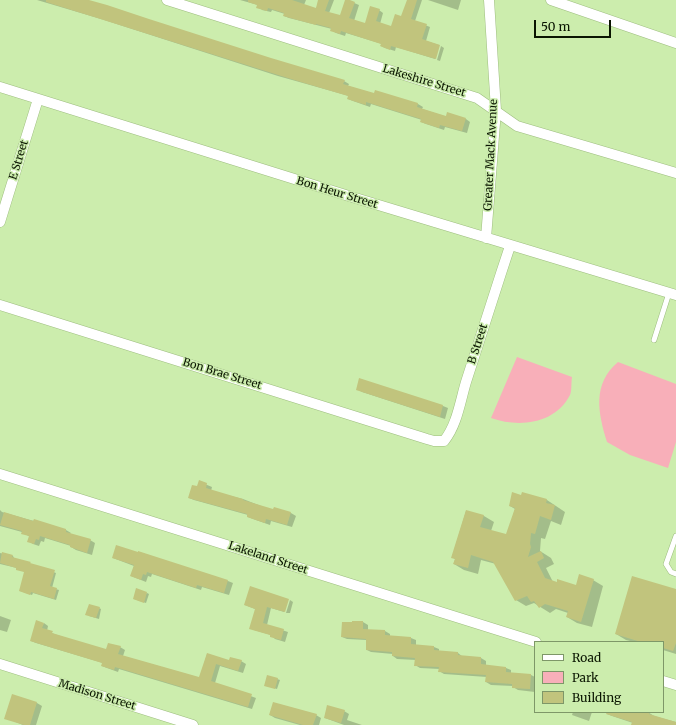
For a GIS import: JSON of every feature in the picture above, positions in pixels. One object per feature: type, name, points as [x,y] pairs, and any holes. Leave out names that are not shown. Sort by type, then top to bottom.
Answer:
[{"type":"street","name":"Lakeshire Street","points":[[167,0],[477,98],[517,126],[676,173]]},
{"type":"street","name":"Greater Mack Avenue","points":[[486,238],[496,110],[489,0]]},
{"type":"street","points":[[551,0],[676,43]]},
{"type":"street","name":"Bon Heur Street","points":[[0,86],[344,195],[672,294]]},
{"type":"street","name":"E Street","points":[[0,222],[38,99]]},
{"type":"street","name":"B Street","points":[[444,441],[454,424],[464,386],[510,246]]},
{"type":"street","name":"Bon Brae Street","points":[[0,305],[427,439],[444,441]]},
{"type":"street","name":"Lakeland Street","points":[[0,474],[534,641]]},
{"type":"street","name":"Madison Street","points":[[0,664],[193,725]]},
{"type":"street","points":[[664,681],[676,685]]},
{"type":"lane","points":[[654,340],[672,294]]},
{"type":"lane","points":[[676,536],[666,564],[671,572],[676,574]]},
{"type":"green space","points":[[517,357],[572,377],[570,395],[563,405],[546,418],[524,423],[513,423],[491,418]]},
{"type":"green space","points":[[618,362],[676,384],[676,442],[668,468],[630,455],[607,442],[601,420],[599,399],[604,380]]},
{"type":"building","points":[[46,0],[89,0],[107,5],[271,58],[345,80],[343,84],[374,93],[375,90],[418,103],[417,107],[446,116],[447,112],[466,118],[462,131],[440,125],[439,128],[420,122],[421,119],[366,102],[366,105],[347,99],[348,96],[46,2]]},
{"type":"building","points":[[248,0],[292,0],[316,8],[318,0],[329,0],[325,11],[340,15],[345,0],[350,0],[355,2],[349,18],[365,23],[370,6],[380,9],[376,21],[391,26],[395,14],[401,16],[407,0],[417,0],[411,19],[427,24],[422,39],[440,45],[436,59],[391,46],[390,50],[380,46],[381,44],[341,31],[340,34],[330,31],[331,28],[283,16],[284,13],[268,8],[267,11],[256,8],[257,5],[248,2]]},
{"type":"building","points":[[359,378],[443,405],[440,417],[356,390]]},
{"type":"building","points":[[199,480],[207,483],[206,488],[273,509],[274,507],[291,512],[287,525],[266,519],[265,523],[247,517],[247,514],[188,498],[192,485],[197,486]]},
{"type":"building","points":[[512,492],[521,495],[522,492],[547,499],[546,503],[555,505],[551,520],[540,516],[535,534],[531,533],[531,547],[528,557],[541,551],[544,558],[537,562],[545,578],[557,582],[557,579],[576,585],[579,574],[594,579],[581,622],[566,617],[568,611],[545,604],[539,608],[534,601],[531,602],[527,596],[515,601],[493,562],[471,555],[468,568],[453,564],[455,559],[451,558],[466,510],[484,515],[480,527],[506,534],[515,508],[509,506]]},
{"type":"building","points":[[4,512],[33,521],[34,519],[66,529],[66,532],[91,539],[87,553],[70,547],[70,545],[40,536],[39,540],[36,539],[34,544],[27,542],[29,536],[21,534],[22,531],[0,525]]},
{"type":"building","points":[[116,545],[228,580],[224,593],[197,585],[196,588],[147,572],[146,575],[143,574],[141,580],[130,576],[134,565],[112,558]]},
{"type":"building","points":[[2,552],[13,555],[12,557],[55,570],[50,586],[57,588],[54,599],[31,592],[30,595],[19,591],[24,572],[0,563]]},
{"type":"building","points":[[632,576],[676,589],[676,643],[673,651],[664,648],[664,641],[638,641],[615,634]]},
{"type":"building","points":[[250,586],[289,599],[285,612],[267,607],[263,623],[284,629],[281,640],[249,629],[255,609],[244,605]]},
{"type":"building","points":[[136,588],[147,592],[144,603],[133,599]]},
{"type":"building","points":[[89,604],[100,607],[96,618],[85,615]]},
{"type":"building","points":[[36,620],[44,623],[42,628],[53,631],[52,633],[106,649],[108,643],[121,646],[118,654],[199,677],[207,653],[229,660],[230,657],[242,660],[238,671],[216,664],[211,681],[252,694],[248,707],[115,667],[114,670],[101,666],[102,663],[30,641]]},
{"type":"building","points":[[363,621],[363,629],[385,630],[385,635],[411,637],[411,644],[434,646],[434,650],[458,652],[458,655],[481,657],[481,664],[506,667],[506,672],[531,674],[530,689],[512,688],[512,684],[485,682],[486,675],[438,672],[439,667],[414,666],[415,658],[392,656],[392,652],[366,650],[366,639],[341,637],[342,622]]},
{"type":"building","points":[[267,675],[278,678],[275,689],[264,686]]},
{"type":"building","points":[[12,694],[37,702],[30,725],[24,725],[4,719]]},
{"type":"building","points":[[273,702],[317,714],[313,725],[303,725],[269,715]]},
{"type":"building","points":[[327,705],[345,710],[341,723],[324,718]]},
{"type":"building","points":[[650,713],[676,722],[676,725],[631,725],[632,722],[606,714]]}]
